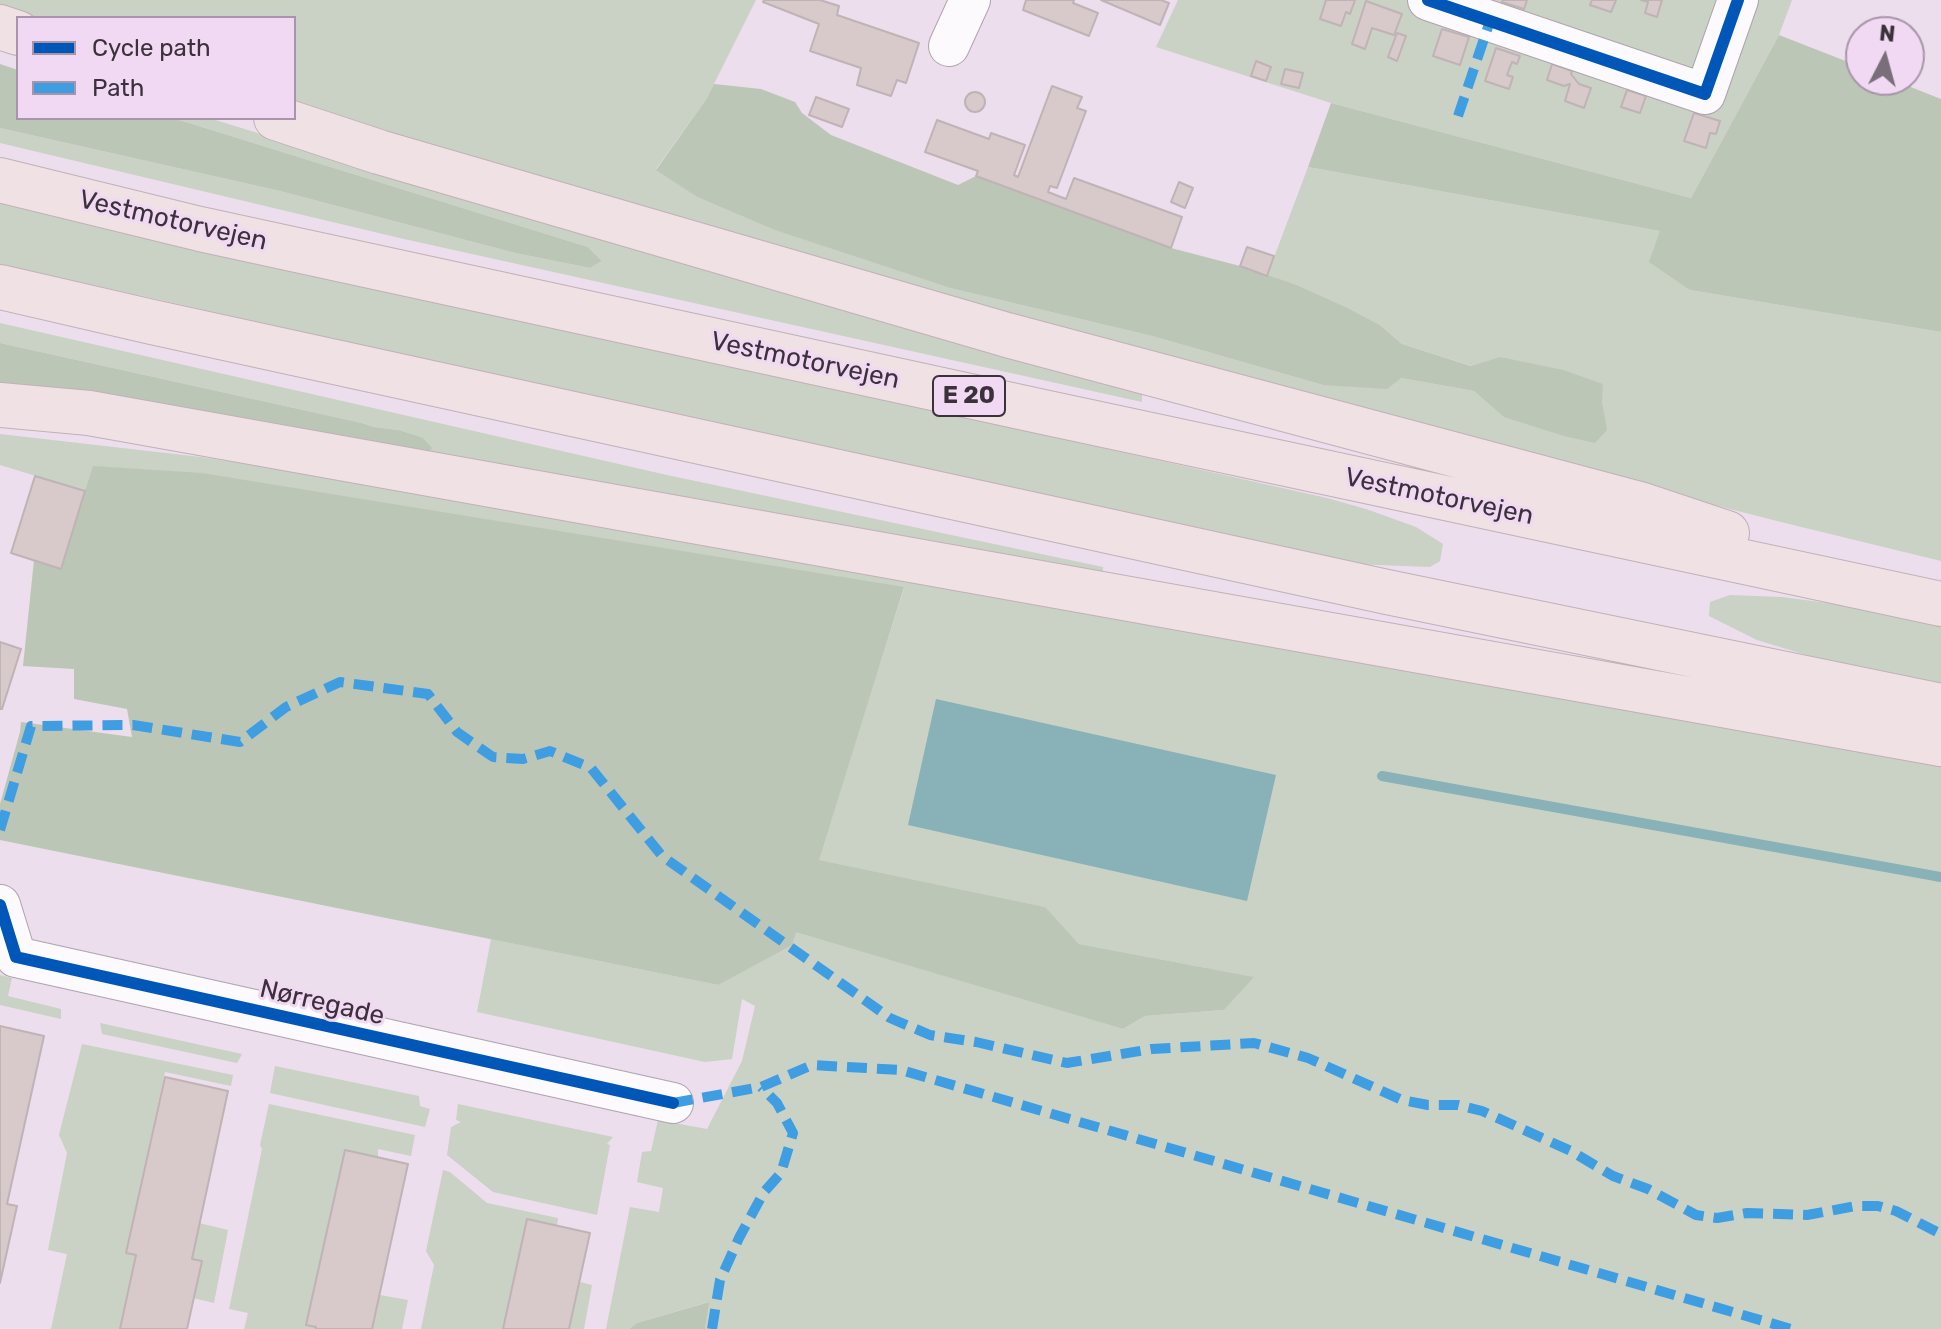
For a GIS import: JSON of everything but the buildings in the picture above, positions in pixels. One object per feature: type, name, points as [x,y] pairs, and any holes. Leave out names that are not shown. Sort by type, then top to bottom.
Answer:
[{"type":"highway","points":[[282,120],[379,152],[1007,335],[1643,505],[1941,602]]},
{"type":"highway","name":"Vestmotorvejen","points":[[0,180],[216,232],[1048,413],[1941,602]]},
{"type":"highway","points":[[0,287],[1387,592],[1941,706]]},
{"type":"highway","points":[[0,405],[89,413],[1941,744]]},
{"type":"street","points":[[949,46],[970,0]]},
{"type":"street","points":[[1428,0],[1705,94],[1738,0]]},
{"type":"street","name":"Nørregade","points":[[0,905],[16,957],[673,1103]]},
{"type":"shaded area","points":[[0,0],[756,0],[707,98],[656,169],[697,197],[776,230],[950,288],[1152,336],[1323,385],[1401,378],[1474,391],[1505,417],[1606,430],[1602,401],[1501,357],[1472,366],[1402,344],[1380,325],[1348,308],[1297,285],[1267,276],[1308,167],[1660,231],[1690,290],[1941,332],[1941,561],[1361,415],[646,215],[365,124],[296,106],[296,16],[28,16],[0,6]]},
{"type":"shaded area","points":[[1178,0],[1792,0],[1779,35],[1691,198],[1331,103],[1156,47]]},
{"type":"shaded area","points":[[179,120],[215,120],[659,257],[1142,390],[1142,402],[404,239],[0,143],[0,128],[280,191],[515,253],[590,268],[602,261],[588,247]]},
{"type":"shaded area","points":[[0,201],[1327,498],[1416,527],[1443,544],[1440,561],[1430,567],[1353,564],[1229,540],[0,264]]},
{"type":"shaded area","points":[[0,323],[667,475],[1103,567],[1103,576],[450,466],[398,430],[0,343]]},
{"type":"shaded area","points":[[0,434],[201,457],[389,486],[1941,755],[1941,1329],[705,1329],[708,1302],[637,1323],[629,1329],[606,1329],[630,1207],[659,1212],[663,1188],[637,1182],[642,1152],[651,1151],[658,1120],[707,1129],[742,1061],[755,1006],[742,999],[732,1059],[705,1062],[477,1012],[491,939],[718,985],[796,931],[1123,1029],[1145,1016],[1224,1010],[1253,977],[1079,944],[1044,907],[818,860],[904,588],[85,491],[0,465]]},
{"type":"shaded area","points":[[1730,595],[1782,597],[1858,607],[1941,623],[1941,685],[1839,665],[1757,640],[1709,616],[1710,602]]},
{"type":"shaded area","points":[[0,975],[12,978],[8,996],[61,1009],[61,1019],[0,1005]]},
{"type":"shaded area","points":[[100,1023],[242,1054],[237,1063],[102,1034]]},
{"type":"shaded area","points":[[82,1044],[233,1075],[231,1086],[165,1072],[126,1252],[136,1255],[120,1329],[51,1329],[67,1254],[48,1250],[67,1153],[59,1135]]},
{"type":"shaded area","points":[[275,1066],[419,1096],[420,1106],[430,1109],[425,1127],[270,1093]]},
{"type":"shaded area","points":[[269,1104],[415,1135],[411,1156],[378,1149],[378,1157],[345,1150],[306,1324],[316,1329],[244,1329],[248,1313],[229,1309]]},
{"type":"shaded area","points":[[458,1104],[613,1137],[607,1144],[610,1145],[597,1215],[493,1192],[447,1155],[451,1127],[461,1122],[456,1120]]},
{"type":"shaded area","points":[[443,1170],[450,1172],[487,1203],[558,1218],[557,1226],[527,1220],[503,1329],[421,1329],[434,1265],[426,1251]]},
{"type":"shaded area","points":[[199,1223],[228,1230],[214,1303],[193,1298],[192,1259]]},
{"type":"shaded area","points":[[580,1282],[592,1285],[584,1329],[569,1329]]},
{"type":"shaded area","points":[[380,1295],[408,1300],[402,1329],[372,1329]]},
{"type":"green space","points":[[1779,35],[1845,61],[1845,96],[1925,96],[1925,93],[1941,99],[1941,332],[1690,290],[1649,262],[1660,231],[1308,167],[1331,103],[1691,198]]},
{"type":"green space","points":[[0,64],[16,69],[16,120],[179,120],[588,247],[602,261],[590,268],[515,253],[280,191],[0,128]]},
{"type":"green space","points":[[714,84],[761,89],[795,102],[802,113],[831,135],[958,185],[976,176],[1171,248],[1297,285],[1380,325],[1402,344],[1471,366],[1500,357],[1563,370],[1603,384],[1602,401],[1607,430],[1595,443],[1564,436],[1504,417],[1474,391],[1401,378],[1387,389],[1323,385],[1152,336],[950,288],[775,230],[697,197],[656,170]]},
{"type":"green space","points":[[0,343],[398,430],[423,438],[432,448],[427,455],[0,393]]},
{"type":"green space","points":[[93,466],[202,473],[904,587],[819,860],[1045,907],[1079,944],[1254,977],[1224,1010],[1145,1016],[1123,1029],[796,932],[792,945],[718,985],[0,840],[0,804],[21,722],[132,737],[127,709],[74,699],[74,669],[23,666],[34,560],[61,568]]},
{"type":"green space","points":[[709,1302],[705,1329],[629,1329],[637,1323]]},
{"type":"water","points":[[936,699],[1276,775],[1247,901],[908,825]]},
{"type":"waterway","points":[[1382,776],[1941,877]]},
{"type":"marked path","points":[[1458,116],[1490,21]]},
{"type":"marked path","points":[[0,830],[31,726],[133,725],[240,742],[286,707],[340,682],[428,694],[457,732],[493,757],[523,759],[550,751],[591,768],[662,856],[890,1018],[930,1035],[1067,1063],[1152,1049],[1254,1043],[1308,1058],[1402,1100],[1428,1105],[1458,1105],[1482,1111],[1571,1151],[1613,1176],[1648,1189],[1696,1215],[1717,1218],[1747,1213],[1807,1215],[1856,1206],[1878,1206],[1896,1211],[1941,1234]]},
{"type":"marked path","points":[[673,1103],[761,1087],[812,1065],[901,1070],[1791,1329]]},
{"type":"marked path","points":[[712,1329],[720,1280],[764,1192],[781,1173],[793,1133],[777,1103],[761,1087]]},
{"type":"cycle path","points":[[1428,0],[1705,94],[1738,0]]},
{"type":"cycle path","points":[[0,905],[16,957],[673,1103]]}]
